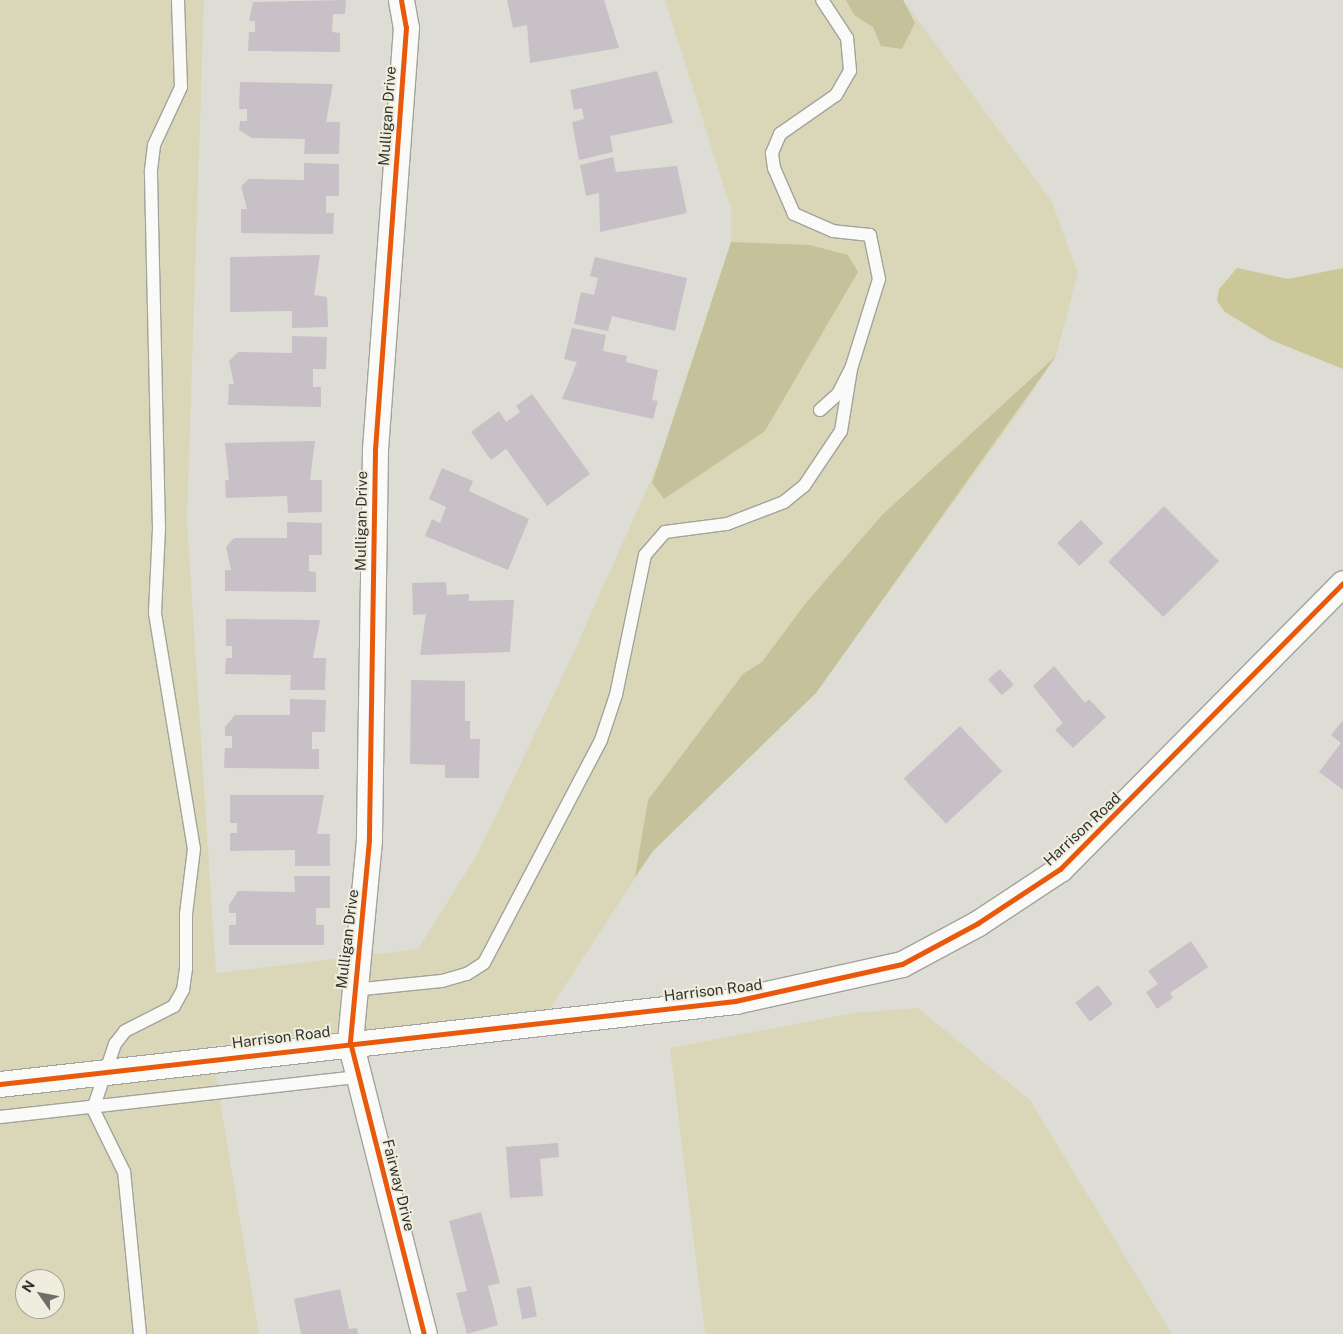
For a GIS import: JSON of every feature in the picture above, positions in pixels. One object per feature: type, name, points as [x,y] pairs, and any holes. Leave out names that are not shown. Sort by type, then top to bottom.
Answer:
[{"type":"street","name":"Mulligan Drive","points":[[350,1042],[353,990],[364,921],[369,840],[375,452],[406,27],[401,0]]},
{"type":"street","name":"Harrison Road","points":[[0,1084],[104,1070],[350,1042],[735,1002],[902,964],[978,923],[1060,869],[1343,583]]},
{"type":"street","name":"Fairway Drive","points":[[350,1042],[424,1334]]},
{"type":"lane","points":[[140,1334],[124,1172],[93,1109],[104,1070],[126,1031],[174,1006],[183,990],[194,849],[155,613],[158,529],[151,170],[154,145],[181,87],[178,0]]},
{"type":"lane","points":[[353,990],[442,981],[467,974],[484,963],[601,740],[616,695],[645,555],[665,532],[727,524],[784,502],[804,486],[841,431],[851,370],[879,279],[876,250],[870,235],[825,229],[794,214],[782,195],[772,153],[780,134],[836,95],[850,71],[847,38],[822,0]]},
{"type":"lane","points":[[820,410],[838,394],[851,370]]},
{"type":"lane","points":[[0,1116],[93,1109],[359,1077]]},
{"type":"shaded area","points":[[0,0],[204,0],[187,521],[216,973],[418,949],[478,853],[573,654],[669,439],[731,242],[731,209],[665,0],[903,0],[1052,202],[1078,273],[1056,356],[1026,402],[816,693],[653,851],[549,1010],[211,1046],[259,1334],[0,1334]]},
{"type":"shaded area","points":[[846,0],[903,0],[915,23],[902,49],[881,46],[873,27],[854,15]]},
{"type":"shaded area","points":[[731,242],[810,245],[848,255],[858,272],[765,431],[664,499],[652,483]]},
{"type":"shaded area","points":[[1237,268],[1288,279],[1343,268],[1343,369],[1271,340],[1225,312],[1217,301],[1219,289]]},
{"type":"shaded area","points":[[1056,356],[816,693],[653,851],[635,877],[648,800],[743,674],[762,662],[805,604],[882,515]]},
{"type":"shaded area","points":[[918,1008],[1030,1100],[1172,1334],[705,1334],[670,1048],[853,1013]]},
{"type":"building","points":[[346,0],[345,14],[333,14],[332,32],[340,33],[340,52],[248,51],[249,32],[255,32],[255,21],[249,21],[253,2]]},
{"type":"building","points":[[507,0],[604,0],[619,48],[530,63],[527,25],[513,28]]},
{"type":"building","points":[[657,71],[673,123],[610,136],[613,152],[579,160],[572,122],[584,119],[582,108],[574,110],[570,90]]},
{"type":"building","points":[[240,82],[333,84],[326,122],[340,122],[339,154],[304,154],[305,139],[252,138],[239,130],[240,121],[247,121],[247,109],[239,109]]},
{"type":"building","points":[[613,157],[616,172],[677,166],[687,213],[600,232],[599,193],[586,196],[580,165]]},
{"type":"building","points":[[304,163],[339,164],[339,196],[326,196],[326,213],[334,213],[333,234],[241,233],[241,209],[247,209],[241,186],[249,179],[304,180]]},
{"type":"building","points":[[320,255],[314,295],[327,297],[328,327],[292,328],[292,311],[230,312],[230,257]]},
{"type":"building","points":[[595,257],[687,278],[675,331],[612,316],[608,331],[574,324],[581,292],[594,295],[598,278],[590,276]]},
{"type":"building","points":[[572,328],[606,335],[603,351],[627,356],[626,362],[658,370],[652,400],[658,401],[653,419],[562,399],[577,362],[564,359]]},
{"type":"building","points":[[292,336],[327,337],[326,369],[313,369],[313,387],[321,387],[321,407],[228,405],[229,384],[234,384],[229,361],[238,352],[292,353]]},
{"type":"building","points":[[532,394],[590,474],[547,506],[506,449],[491,460],[471,432],[499,411],[506,422],[520,412],[516,406]]},
{"type":"building","points":[[315,441],[310,480],[322,480],[322,512],[288,513],[287,496],[226,498],[225,480],[229,480],[225,443]]},
{"type":"building","points":[[442,468],[473,481],[469,491],[529,519],[508,570],[425,536],[432,519],[440,523],[446,507],[429,499]]},
{"type":"building","points":[[1164,506],[1219,561],[1163,617],[1108,562]]},
{"type":"building","points":[[1081,520],[1103,543],[1079,566],[1057,543]]},
{"type":"building","points":[[287,522],[322,523],[322,555],[309,555],[309,571],[316,572],[316,592],[225,591],[225,570],[231,570],[226,547],[234,538],[287,538]]},
{"type":"building","points":[[446,582],[447,595],[469,594],[469,601],[514,600],[510,652],[420,655],[426,614],[413,615],[412,583]]},
{"type":"building","points":[[226,619],[320,620],[313,658],[326,658],[325,690],[290,690],[291,675],[225,674],[226,658],[232,658],[232,646],[226,646]]},
{"type":"building","points":[[1054,666],[1085,703],[1089,699],[1106,717],[1073,748],[1055,730],[1063,723],[1033,686]]},
{"type":"building","points":[[1000,669],[1014,685],[1002,695],[988,679]]},
{"type":"building","points":[[411,680],[465,681],[465,721],[470,721],[470,739],[480,739],[479,778],[445,778],[445,765],[410,764]]},
{"type":"building","points":[[290,699],[326,700],[325,732],[312,732],[312,749],[319,749],[319,769],[224,768],[225,748],[232,748],[232,736],[225,736],[225,727],[235,715],[290,715]]},
{"type":"building","points":[[1343,720],[1343,790],[1319,772],[1341,743],[1331,735]]},
{"type":"building","points":[[960,726],[1002,771],[946,824],[904,779]]},
{"type":"building","points":[[230,795],[324,795],[317,834],[330,834],[330,866],[295,866],[295,850],[230,851],[230,833],[237,833],[237,823],[230,823]]},
{"type":"building","points":[[294,876],[330,876],[330,908],[316,908],[316,925],[324,925],[324,945],[229,945],[229,925],[236,925],[236,913],[229,913],[229,905],[238,891],[295,892]]},
{"type":"building","points":[[1191,941],[1208,967],[1170,993],[1173,998],[1157,1009],[1146,992],[1158,984],[1148,971]]},
{"type":"building","points":[[1098,985],[1113,1004],[1090,1022],[1075,1003]]},
{"type":"building","points":[[558,1143],[559,1157],[540,1159],[543,1196],[510,1198],[506,1147]]},
{"type":"building","points":[[481,1212],[500,1283],[488,1286],[498,1325],[467,1334],[456,1293],[467,1291],[449,1221]]},
{"type":"building","points":[[531,1286],[537,1316],[522,1319],[516,1289]]},
{"type":"building","points":[[340,1289],[349,1329],[357,1328],[358,1334],[301,1334],[294,1299]]},
{"type":"cycle path","points":[[401,0],[406,27],[375,451],[369,840],[350,1042],[424,1334]]},
{"type":"cycle path","points":[[0,1084],[735,1001],[902,964],[978,923],[1060,869],[1343,583]]}]
